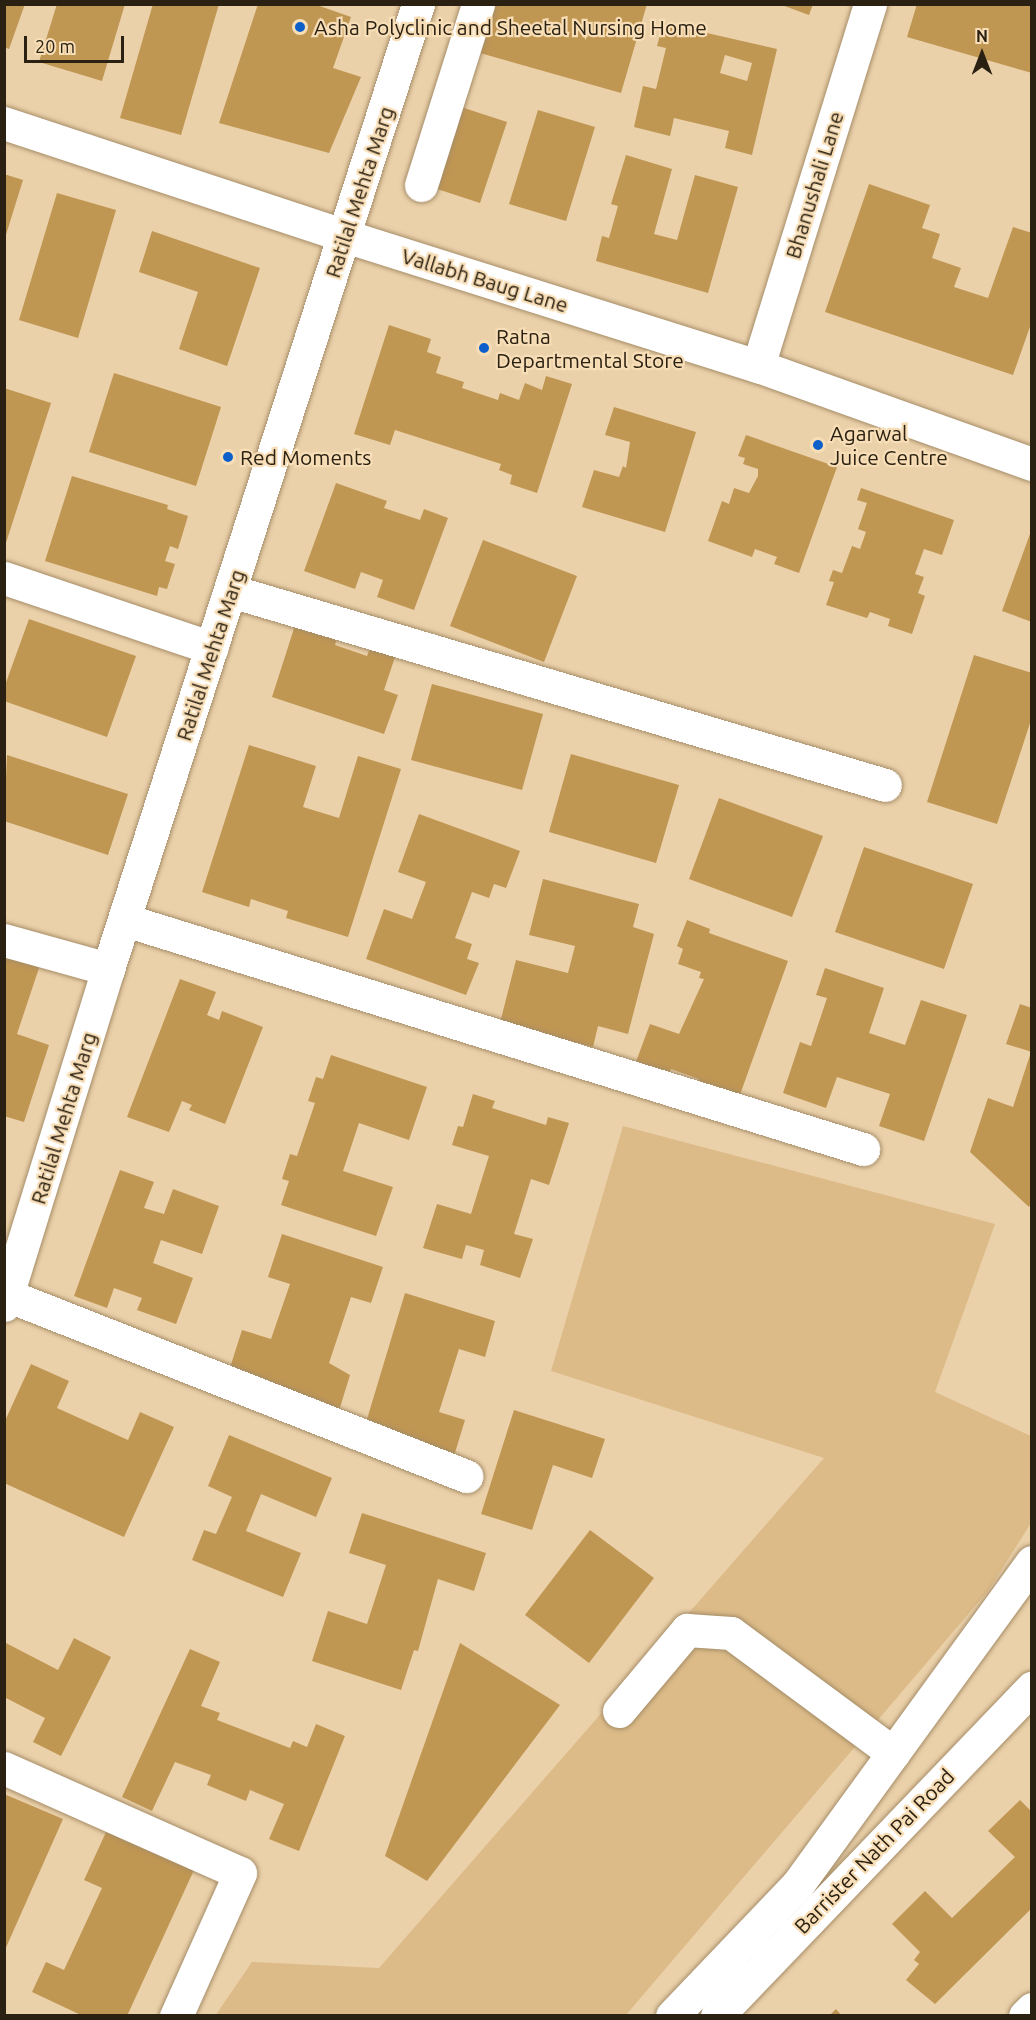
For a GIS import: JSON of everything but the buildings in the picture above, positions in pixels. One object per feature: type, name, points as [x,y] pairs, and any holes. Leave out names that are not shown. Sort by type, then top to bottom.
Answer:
[{"type":"street","name":"Ratilal Mehta Marg","points":[[6,1298],[108,969],[418,4]]},
{"type":"street","points":[[421,185],[478,4]]},
{"type":"street","name":"Bhanushali Lane","points":[[758,366],[884,7]]},
{"type":"street","name":"Vallabh Baug Lane","points":[[4,123],[345,236],[758,366],[1032,464]]},
{"type":"street","points":[[4,578],[212,648]]},
{"type":"street","points":[[231,591],[885,785]]},
{"type":"street","points":[[125,920],[863,1149]]},
{"type":"street","points":[[4,940],[108,969]]},
{"type":"street","points":[[6,1298],[467,1476]]},
{"type":"street","points":[[672,2016],[798,1884],[1032,1562]]},
{"type":"street","points":[[619,1712],[687,1630],[731,1634],[893,1753]]},
{"type":"street","name":"Barrister Nath Pai Road","points":[[717,2016],[1032,1687]]},
{"type":"street","points":[[4,1768],[240,1874],[176,2016]]},
{"type":"street","points":[[1025,2016],[1032,2009]]},
{"type":"shaded area","points":[[623,1126],[995,1224],[935,1392],[1031,1436],[1031,1523],[988,1591],[626,2015],[215,2016],[252,1962],[379,1968],[824,1458],[551,1371]]},
{"type":"place","name":"Asha Polyclinic and Sheetal Nursing Home","points":[[300,27]]},
{"type":"place","name":"Ratna Departmental Store","points":[[484,348]]},
{"type":"place","name":"Agarwal Juice Centre","points":[[818,445]]},
{"type":"place","name":"Red Moments","points":[[228,457]]}]
